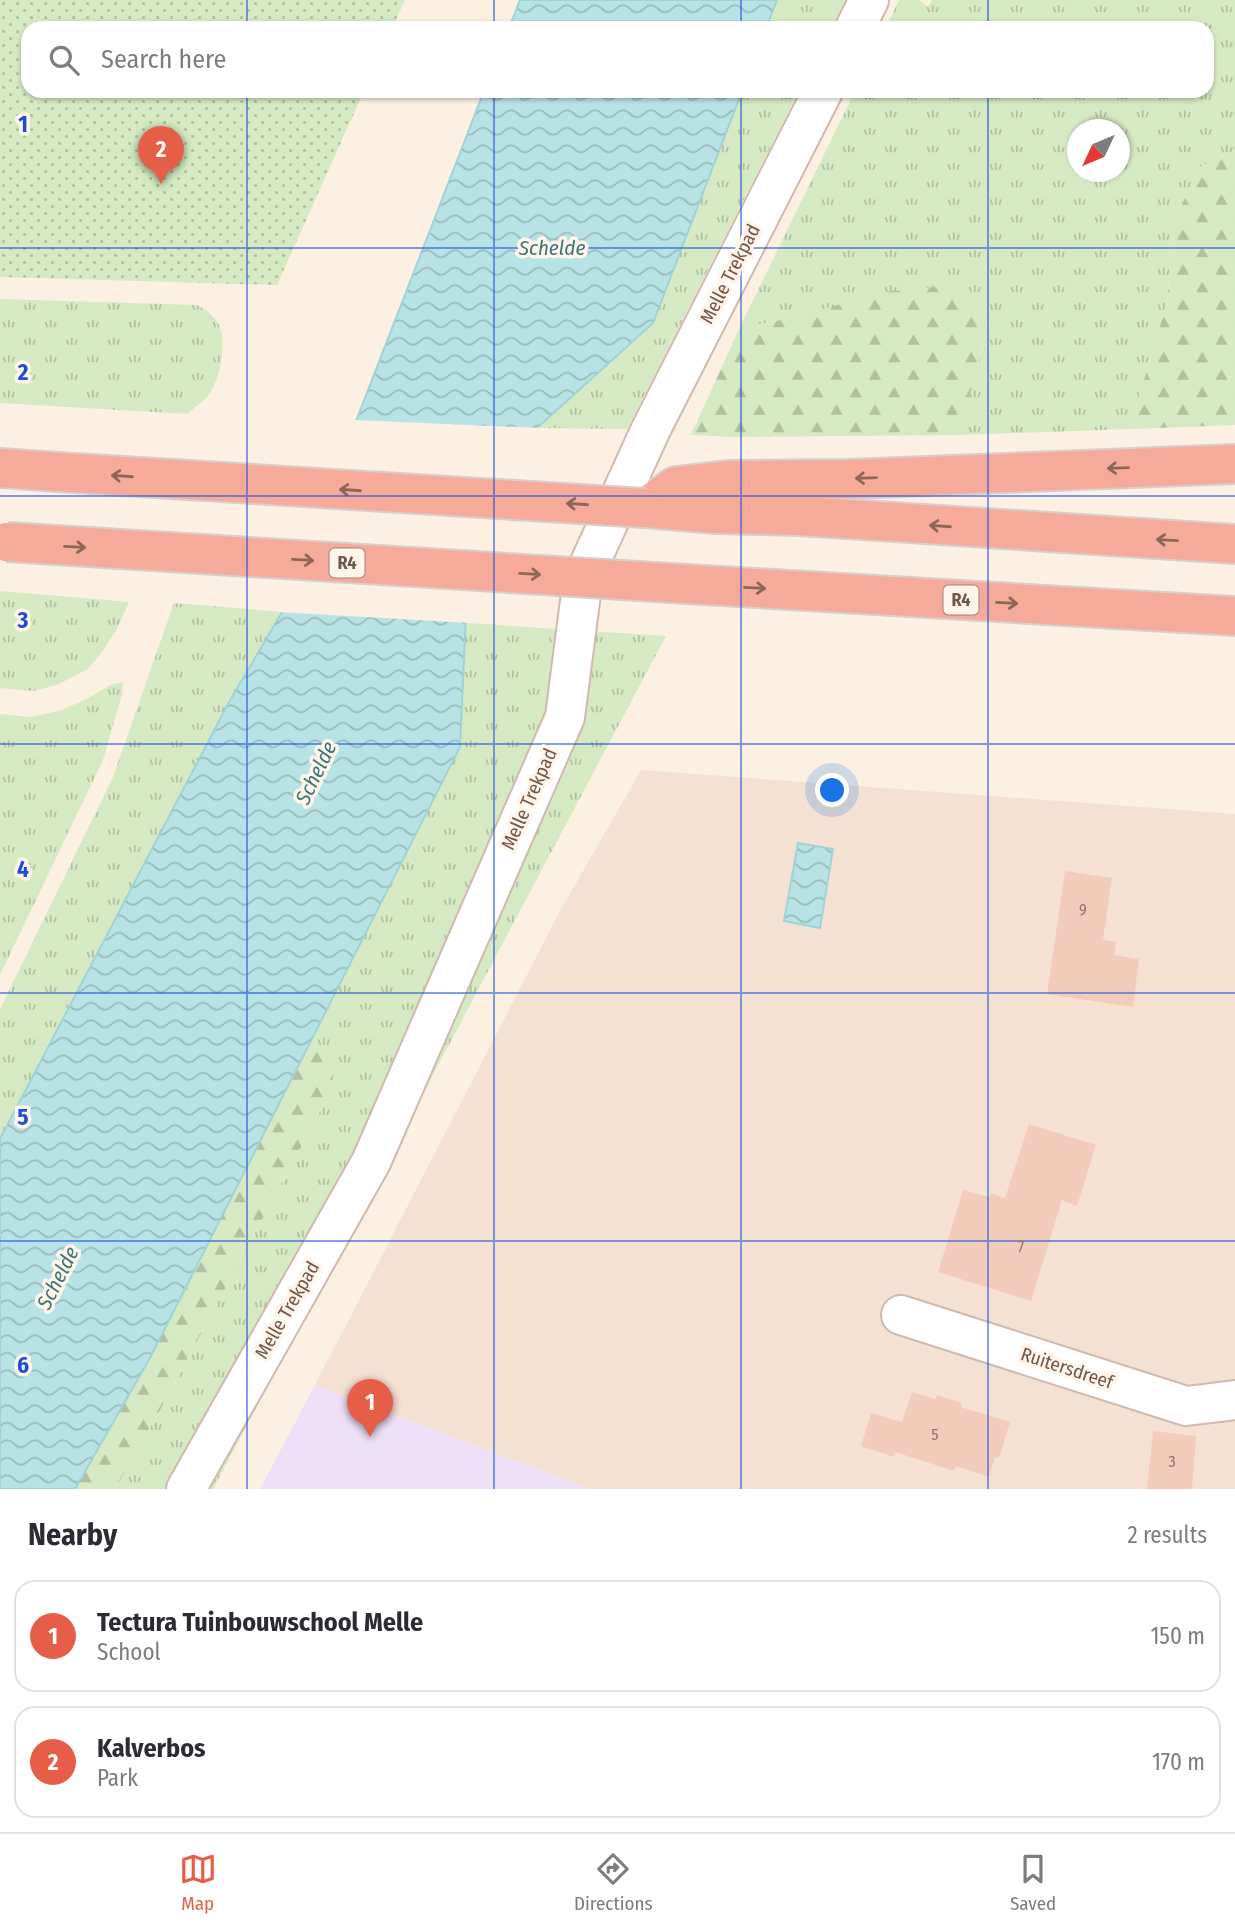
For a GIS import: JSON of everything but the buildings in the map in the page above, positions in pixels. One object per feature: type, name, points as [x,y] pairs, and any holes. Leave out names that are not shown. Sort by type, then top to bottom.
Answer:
[{"type":"highway","points":[[722,497],[848,479],[1235,464]]},
{"type":"highway","points":[[0,468],[645,508],[676,486],[800,516],[1235,544]]},
{"type":"highway","name":"R4","points":[[4,542],[1235,616]]},
{"type":"street","points":[[858,21],[869,0]]},
{"type":"street","name":"Melle Trekpad","points":[[186,1489],[371,1162],[565,717],[583,578],[651,429],[818,98]]},
{"type":"street","name":"Ruitersdreef","points":[[901,1315],[1186,1406],[1235,1400]]},
{"type":"shaded area","points":[[641,770],[1235,814],[1235,1489],[590,1489],[315,1385],[560,911]]},
{"type":"shaded area","points":[[315,1385],[590,1489],[260,1489]]},
{"type":"green space","points":[[0,0],[405,0],[395,21],[21,21],[21,98],[361,98],[277,285],[0,277]]},
{"type":"green space","points":[[777,0],[846,0],[835,21],[769,21]]},
{"type":"green space","points":[[899,0],[919,0],[928,7],[932,0],[1235,0],[1235,150],[1200,167],[1174,221],[1167,302],[1139,397],[1133,429],[960,435],[990,318],[803,315],[739,329],[852,98],[1214,98],[1214,21],[889,21]]},
{"type":"green space","points":[[739,98],[795,98],[627,429],[537,428],[653,323]]},
{"type":"green space","points":[[1235,150],[1235,425],[1133,429],[1139,397],[1167,302],[1174,221],[1200,167]]},
{"type":"green space","points":[[958,285],[990,317],[960,435],[691,435],[739,329],[803,315],[883,292]]},
{"type":"green space","points":[[0,299],[197,305],[214,317],[221,331],[221,360],[216,380],[208,396],[187,414],[0,403]]},
{"type":"green space","points":[[0,591],[129,602],[117,629],[88,669],[57,685],[33,691],[0,688]]},
{"type":"green space","points":[[174,603],[282,612],[228,704],[0,1139],[0,1009],[113,777]]},
{"type":"green space","points":[[466,623],[666,636],[213,1489],[115,1489],[333,1087],[332,1060],[311,1042],[460,747]]},
{"type":"green space","points":[[123,682],[103,760],[0,975],[0,714],[30,717],[59,711],[110,685]]},
{"type":"green space","points":[[311,1042],[333,1060],[333,1087],[115,1489],[75,1489],[151,1356]]},
{"type":"water","points":[[520,0],[777,0],[769,21],[512,21]]},
{"type":"water","name":"Schelde","points":[[481,98],[739,98],[653,323],[537,428],[466,614],[460,747],[151,1356],[75,1489],[0,1489],[0,1139],[228,704],[282,612]]},
{"type":"water","points":[[798,843],[833,849],[820,928],[784,921]]},
{"type":"pier","points":[[353,420],[542,428],[469,615],[470,623],[278,612]]},
{"type":"place","name":"Kalverbos","points":[[161,184]]},
{"type":"place","name":"Tectura Tuinbouwschool Melle","points":[[370,1437]]}]
